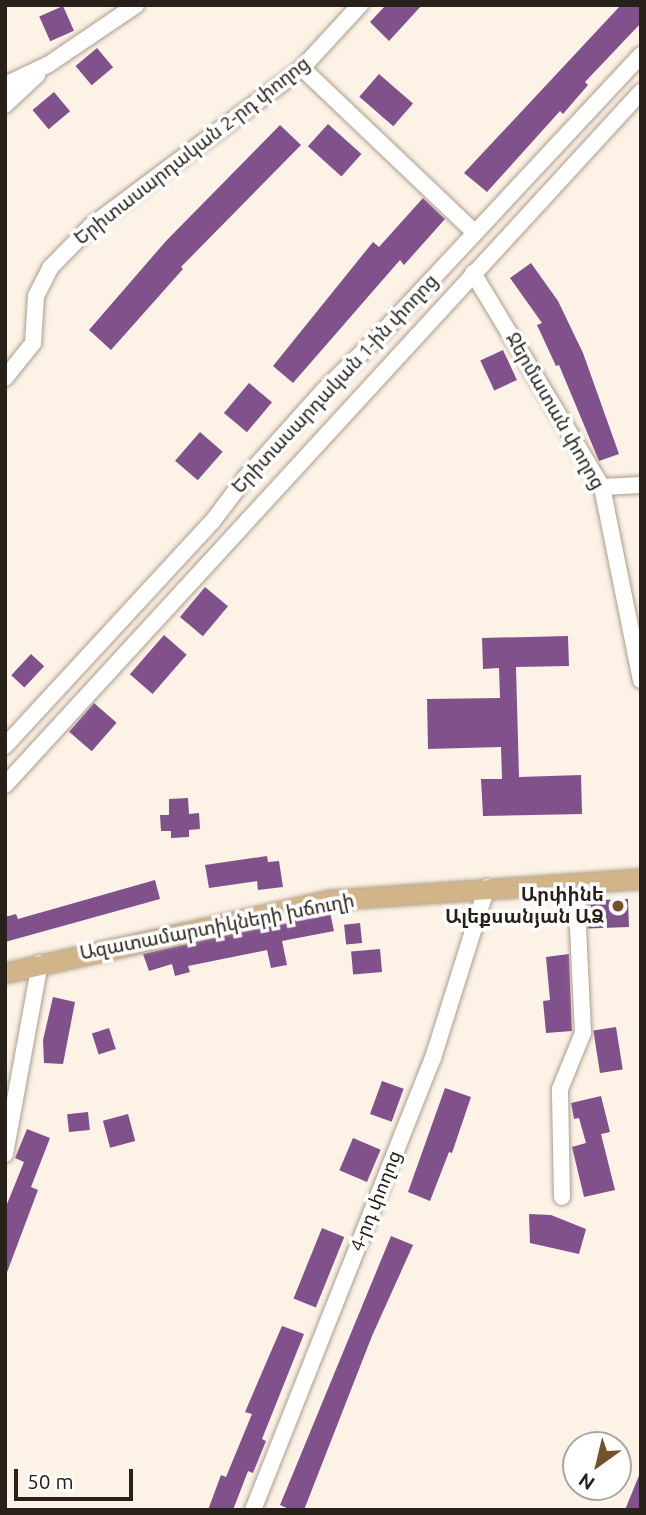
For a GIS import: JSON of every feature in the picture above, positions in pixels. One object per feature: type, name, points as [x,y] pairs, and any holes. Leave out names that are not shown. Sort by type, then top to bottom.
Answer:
[{"type":"main road","name":"Ազատամարտիկների խճուղի","points":[[5,973],[329,900],[487,887],[641,879]]},
{"type":"street","points":[[5,85],[49,64],[136,5]]},
{"type":"street","name":"Երիտասարդական 2-րդ փողոց","points":[[5,378],[33,344],[36,296],[50,268],[91,226],[302,68],[360,5]]},
{"type":"street","name":"Երիտասարդական 1-ին փողոց","points":[[5,746],[212,522],[246,477],[315,400],[641,55]]},
{"type":"street","points":[[5,105],[49,64]]},
{"type":"street","points":[[302,68],[475,233]]},
{"type":"street","points":[[5,785],[641,92]]},
{"type":"street","name":"Ջերմատան փողոց","points":[[473,273],[602,487],[641,680]]},
{"type":"street","points":[[602,487],[641,485]]},
{"type":"street","points":[[562,1197],[560,1089],[583,1033],[576,883]]},
{"type":"street","name":"4-րդ փողոց","points":[[253,1510],[433,1058],[487,887]]},
{"type":"street","points":[[5,1154],[40,963]]},
{"type":"building","points":[[386,5],[422,5],[389,41],[370,22]]},
{"type":"building","points":[[621,5],[641,5],[641,23],[585,82],[588,85],[563,114],[560,111],[487,192],[464,173]]},
{"type":"building","points":[[63,6],[74,31],[50,41],[39,17]]},
{"type":"building","points":[[97,48],[113,67],[92,85],[76,66]]},
{"type":"building","points":[[379,74],[413,104],[393,126],[359,97]]},
{"type":"building","points":[[54,92],[70,111],[49,129],[33,110]]},
{"type":"building","points":[[328,124],[361,154],[341,176],[308,146]]},
{"type":"building","points":[[280,125],[301,145],[181,267],[183,269],[111,350],[89,330],[166,241]]},
{"type":"building","points":[[423,198],[445,219],[404,265],[400,260],[293,383],[273,366],[373,242],[379,247]]},
{"type":"building","points":[[531,263],[558,301],[583,353],[619,454],[599,461],[559,365],[556,366],[537,325],[542,323],[510,278]]},
{"type":"building","points":[[503,350],[517,380],[494,390],[480,361]]},
{"type":"building","points":[[249,383],[272,402],[247,432],[224,413]]},
{"type":"building","points":[[200,432],[223,452],[198,480],[175,461]]},
{"type":"building","points":[[205,587],[228,606],[203,636],[180,617]]},
{"type":"building","points":[[164,635],[187,655],[153,694],[130,674]]},
{"type":"building","points":[[568,636],[569,666],[516,667],[519,777],[581,775],[582,814],[483,816],[481,779],[502,779],[501,747],[428,749],[427,699],[500,698],[499,668],[483,669],[482,638]]},
{"type":"building","points":[[31,654],[44,666],[24,687],[11,675]]},
{"type":"building","points":[[94,703],[117,723],[92,751],[69,732]]},
{"type":"building","points":[[188,798],[189,814],[199,813],[200,829],[189,830],[189,837],[171,838],[171,831],[161,831],[160,815],[169,815],[169,799]]},
{"type":"building","points":[[267,856],[268,862],[279,861],[283,887],[258,890],[257,881],[209,888],[205,865]]},
{"type":"building","points":[[155,880],[160,899],[5,942],[5,917],[16,914],[18,919]]},
{"type":"building","points":[[628,899],[629,927],[588,928],[587,900]]},
{"type":"building","points":[[330,912],[334,931],[282,941],[287,965],[271,968],[267,950],[188,966],[190,972],[175,976],[172,964],[149,971],[143,954]]},
{"type":"building","points":[[360,923],[362,943],[346,945],[344,925]]},
{"type":"building","points":[[380,949],[382,972],[353,974],[351,952]]},
{"type":"building","points":[[569,954],[572,1031],[546,1033],[543,1001],[550,1000],[546,957]]},
{"type":"building","points":[[53,997],[75,1002],[63,1064],[44,1063],[43,1040]]},
{"type":"building","points":[[616,1027],[623,1069],[600,1073],[593,1031]]},
{"type":"building","points":[[109,1028],[116,1049],[99,1054],[92,1034]]},
{"type":"building","points":[[382,1081],[404,1089],[392,1122],[370,1114]]},
{"type":"building","points":[[445,1088],[471,1097],[452,1153],[449,1152],[430,1201],[408,1192]]},
{"type":"building","points":[[601,1096],[610,1132],[601,1134],[615,1190],[584,1197],[572,1147],[586,1143],[579,1118],[574,1119],[571,1103]]},
{"type":"building","points":[[88,1112],[90,1130],[69,1132],[67,1114]]},
{"type":"building","points":[[128,1114],[135,1141],[110,1148],[103,1121]]},
{"type":"building","points":[[27,1129],[50,1138],[31,1187],[38,1190],[6,1275],[5,1209],[24,1162],[15,1158]]},
{"type":"building","points":[[353,1138],[381,1150],[367,1182],[339,1170]]},
{"type":"building","points":[[529,1214],[551,1215],[586,1229],[579,1254],[530,1243]]},
{"type":"building","points":[[322,1228],[344,1237],[316,1307],[294,1298]]},
{"type":"building","points":[[391,1236],[413,1245],[372,1336],[304,1510],[291,1510],[280,1505]]},
{"type":"building","points":[[282,1326],[304,1334],[262,1439],[266,1441],[253,1473],[248,1471],[233,1510],[208,1510],[221,1475],[226,1477],[252,1414],[245,1412]]},
{"type":"building","points":[[640,1473],[641,1510],[625,1510],[629,1501],[632,1501],[632,1493]]},
{"type":"place","name":"Արփինե Ալեքսանյան ԱՁ","points":[[618,906]]}]
